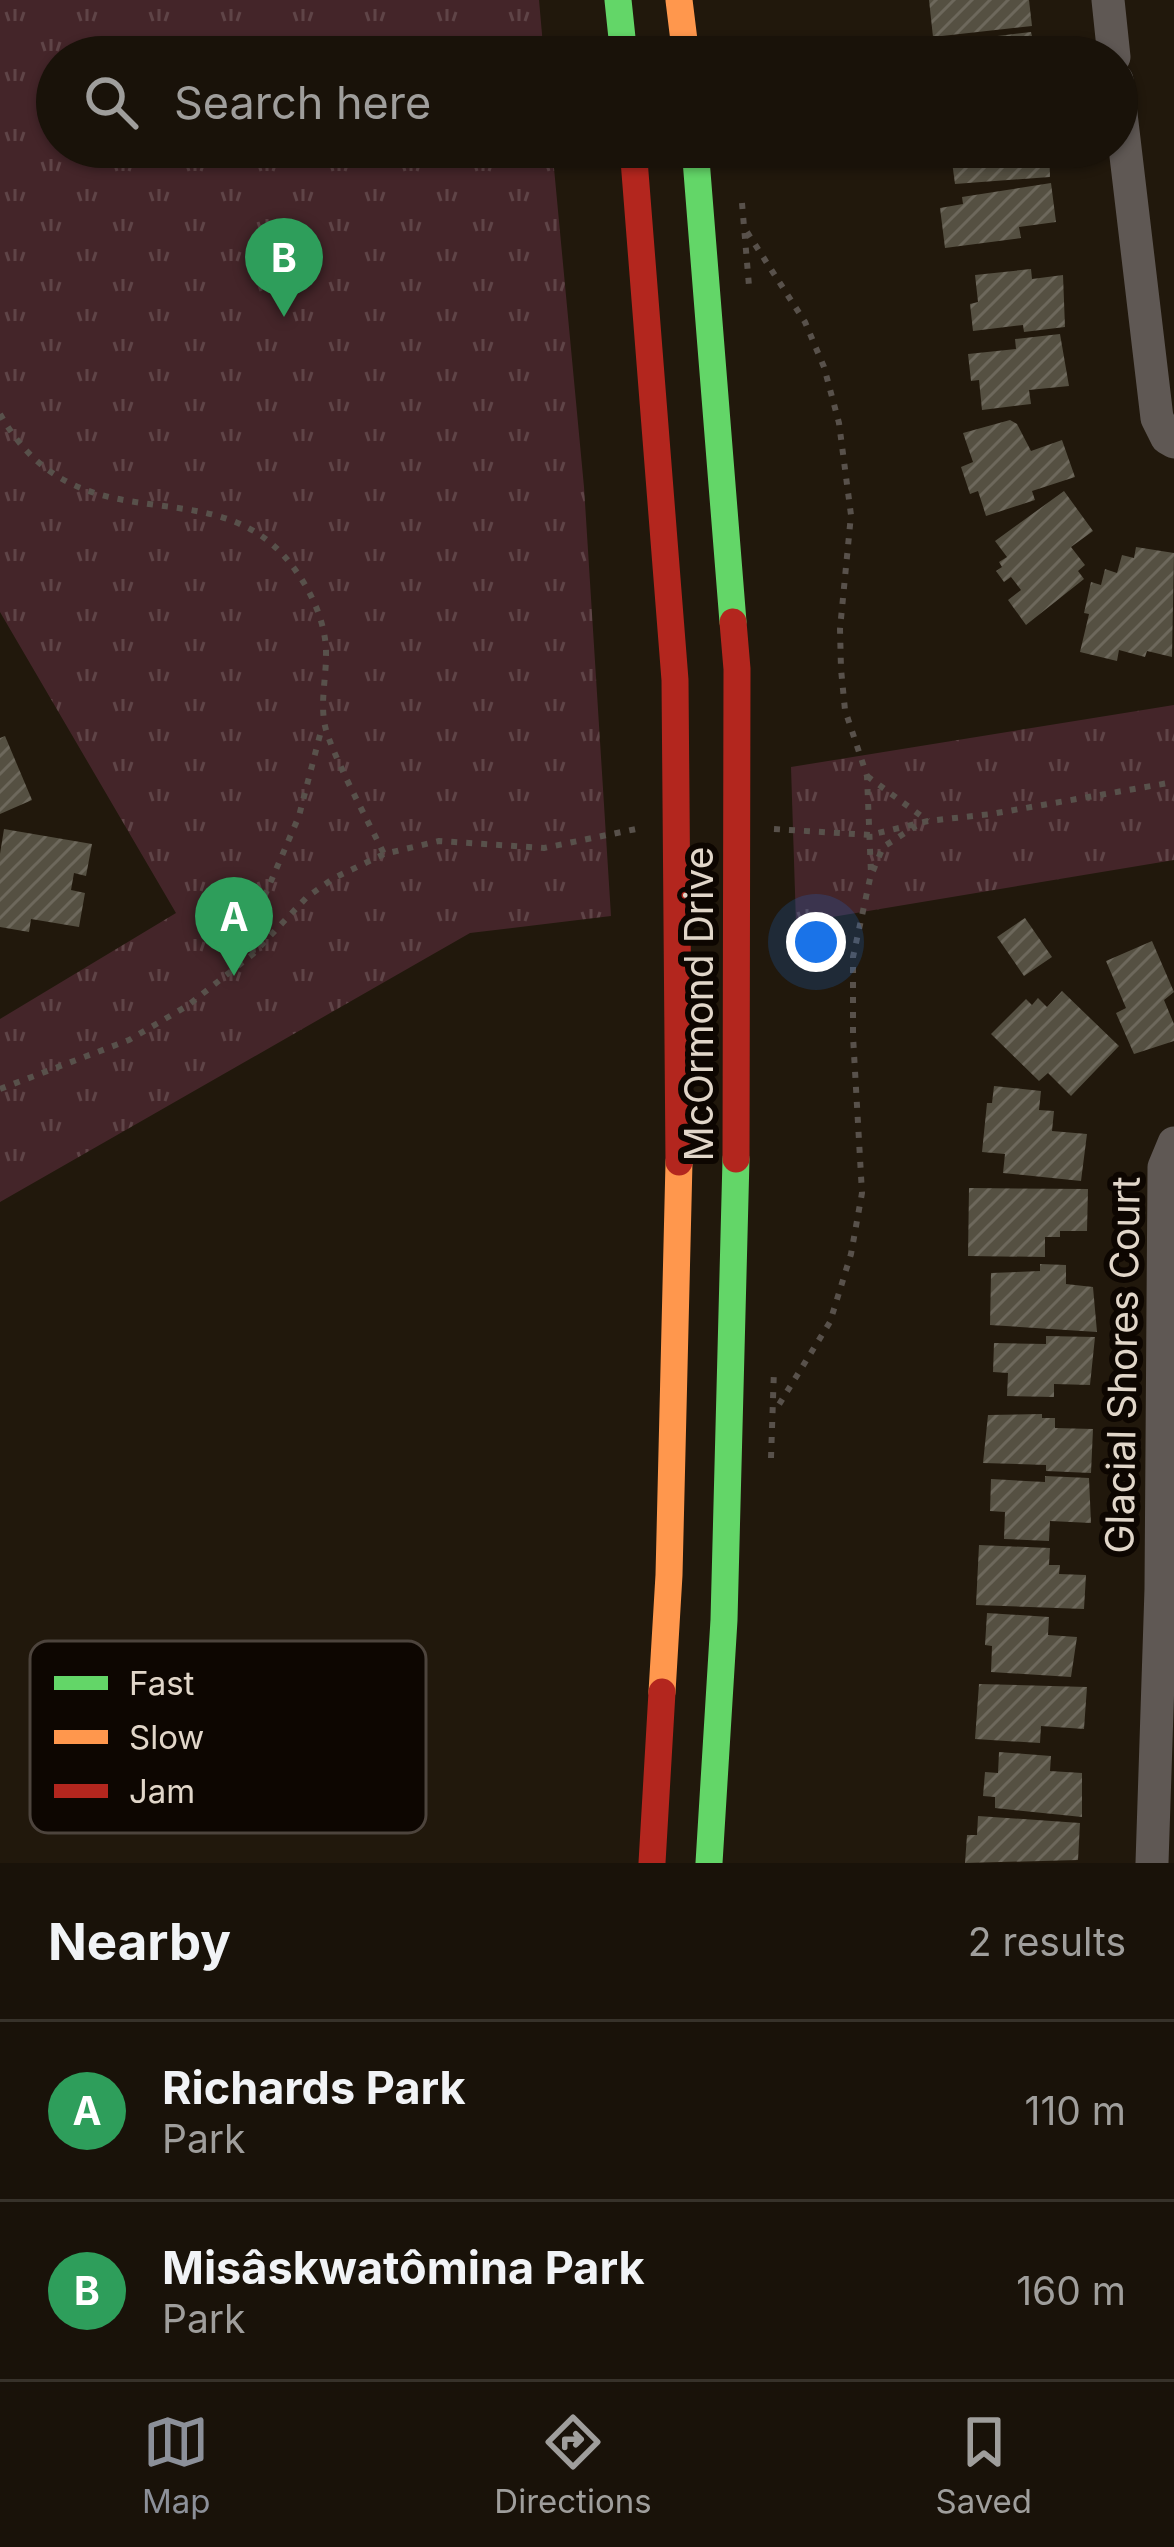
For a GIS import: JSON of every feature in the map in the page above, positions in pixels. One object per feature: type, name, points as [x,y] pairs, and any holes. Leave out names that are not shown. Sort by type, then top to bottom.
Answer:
[{"type":"main road","points":[[618,0],[622,36]]},
{"type":"main road","points":[[680,0],[684,36]]},
{"type":"main road","name":"McOrmond Drive","points":[[635,168],[675,680],[680,1230],[669,1576],[652,1863]]},
{"type":"main road","name":"McOrmond Drive","points":[[697,168],[737,669],[736,1191],[724,1620],[709,1863]]},
{"type":"street","points":[[1108,0],[1112,36]]},
{"type":"street","points":[[1127,168],[1157,418],[1174,442]]},
{"type":"street","name":"Glacial Shores Court","points":[[1152,1863],[1167,1589],[1164,1167],[1174,1143]]},
{"type":"path","points":[[745,230],[805,322],[824,367],[839,423],[851,515],[841,669],[845,710],[867,776],[872,874]]},
{"type":"path","points":[[0,414],[32,460],[61,481],[134,504],[216,514],[253,531],[289,560],[324,626],[323,724],[299,816],[250,930],[254,954]]},
{"type":"path","points":[[323,724],[384,854]]},
{"type":"path","points":[[867,776],[928,821]]},
{"type":"path","points":[[870,835],[928,821],[1174,782]]},
{"type":"path","points":[[773,1414],[830,1322],[858,1213],[862,1174],[853,957],[872,874],[883,847],[928,821]]},
{"type":"path","points":[[0,1089],[129,1040],[187,1006],[254,954],[308,897],[334,878],[384,854],[439,842],[544,848]]},
{"type":"green space","points":[[0,0],[539,0],[542,36],[36,36],[36,168],[554,168],[584,487],[611,916],[470,933],[0,1202],[0,1019],[176,913],[0,612]]},
{"type":"green space","points":[[1174,705],[1174,860],[796,923],[791,767]]},
{"type":"building","points":[[929,0],[1029,0],[1032,26],[933,36]]},
{"type":"building","points":[[953,168],[1050,168],[1050,177],[955,184]]},
{"type":"building","points":[[1051,183],[1056,222],[1019,227],[1021,238],[945,248],[940,208],[963,204],[962,197]]},
{"type":"building","points":[[1031,269],[1032,279],[1063,275],[1065,327],[1024,332],[1023,325],[973,331],[970,304],[978,302],[975,275]]},
{"type":"building","points":[[1060,334],[1069,386],[1029,390],[1031,404],[982,410],[979,380],[971,381],[968,354],[1016,349],[1015,339]]},
{"type":"building","points":[[1010,420],[1031,451],[1062,440],[1075,477],[1032,491],[1035,500],[986,516],[978,491],[970,494],[961,467],[973,462],[963,433]]},
{"type":"building","points":[[1064,491],[1093,531],[1071,547],[1085,565],[1078,571],[1084,579],[1026,625],[1008,600],[1021,590],[1011,577],[1004,582],[996,571],[1007,557],[995,541]]},
{"type":"building","points":[[1136,547],[1174,553],[1172,657],[1119,650],[1117,661],[1080,652],[1091,582],[1101,585],[1105,569],[1117,573],[1122,555],[1134,558]]},
{"type":"building","points":[[5,736],[32,800],[0,814],[0,738]]},
{"type":"building","points":[[4,829],[92,844],[86,876],[74,873],[71,890],[85,893],[79,927],[31,919],[29,932],[0,927]]},
{"type":"building","points":[[1025,918],[1052,957],[1024,976],[997,937]]},
{"type":"building","points":[[1152,941],[1174,992],[1164,1000],[1174,1024],[1174,1041],[1134,1054],[1116,1013],[1126,1008],[1106,961]]},
{"type":"building","points":[[1062,991],[1119,1046],[1071,1096],[1048,1073],[1039,1081],[991,1034],[1026,999],[1032,1005],[1038,998],[1047,1007]]},
{"type":"building","points":[[994,1086],[1041,1091],[1039,1110],[1054,1111],[1052,1131],[1087,1134],[1081,1181],[1003,1173],[1005,1154],[982,1152],[987,1103],[992,1103]]},
{"type":"building","points":[[969,1188],[1088,1189],[1087,1231],[1060,1231],[1060,1237],[1045,1237],[1045,1257],[968,1256]]},
{"type":"building","points":[[1040,1264],[1066,1265],[1066,1284],[1093,1287],[1097,1332],[990,1325],[991,1273],[1040,1271]]},
{"type":"building","points":[[1046,1336],[1095,1337],[1090,1385],[1054,1384],[1054,1397],[1007,1396],[1008,1373],[993,1372],[994,1343],[1046,1344]]},
{"type":"building","points":[[1042,1414],[1042,1418],[1055,1418],[1055,1428],[1093,1429],[1091,1473],[1046,1471],[1046,1465],[983,1463],[988,1415]]},
{"type":"building","points":[[1045,1476],[1089,1478],[1091,1523],[1050,1521],[1049,1541],[1004,1539],[1005,1512],[990,1511],[991,1479],[1045,1482]]},
{"type":"building","points":[[979,1545],[1050,1548],[1049,1565],[1060,1565],[1059,1574],[1086,1575],[1084,1609],[976,1605]]},
{"type":"building","points":[[987,1613],[1049,1617],[1048,1635],[1077,1637],[1071,1677],[991,1672],[992,1646],[985,1645]]},
{"type":"building","points":[[979,1684],[1087,1687],[1084,1729],[1041,1726],[1040,1743],[975,1739]]},
{"type":"building","points":[[999,1752],[1051,1756],[1050,1771],[1082,1773],[1082,1817],[995,1808],[995,1797],[983,1796],[985,1772],[998,1773]]},
{"type":"building","points":[[978,1816],[1080,1823],[1078,1860],[965,1863],[967,1835],[977,1835]]},
{"type":"traffic: fast","points":[[618,0],[622,36]]},
{"type":"traffic: fast","points":[[697,168],[733,622]]},
{"type":"traffic: fast","points":[[709,1863],[724,1620],[736,1159]]},
{"type":"traffic: slow","points":[[679,0],[683,36]]},
{"type":"traffic: slow","points":[[662,1692],[679,1162]]},
{"type":"traffic: jam","points":[[635,168],[675,680],[679,1162]]},
{"type":"traffic: jam","points":[[733,622],[737,669],[736,1159]]},
{"type":"traffic: jam","points":[[652,1863],[662,1692]]},
{"type":"place","name":"Misâskwatômina Park","points":[[284,317]]},
{"type":"place","name":"Richards Park","points":[[234,976]]}]
